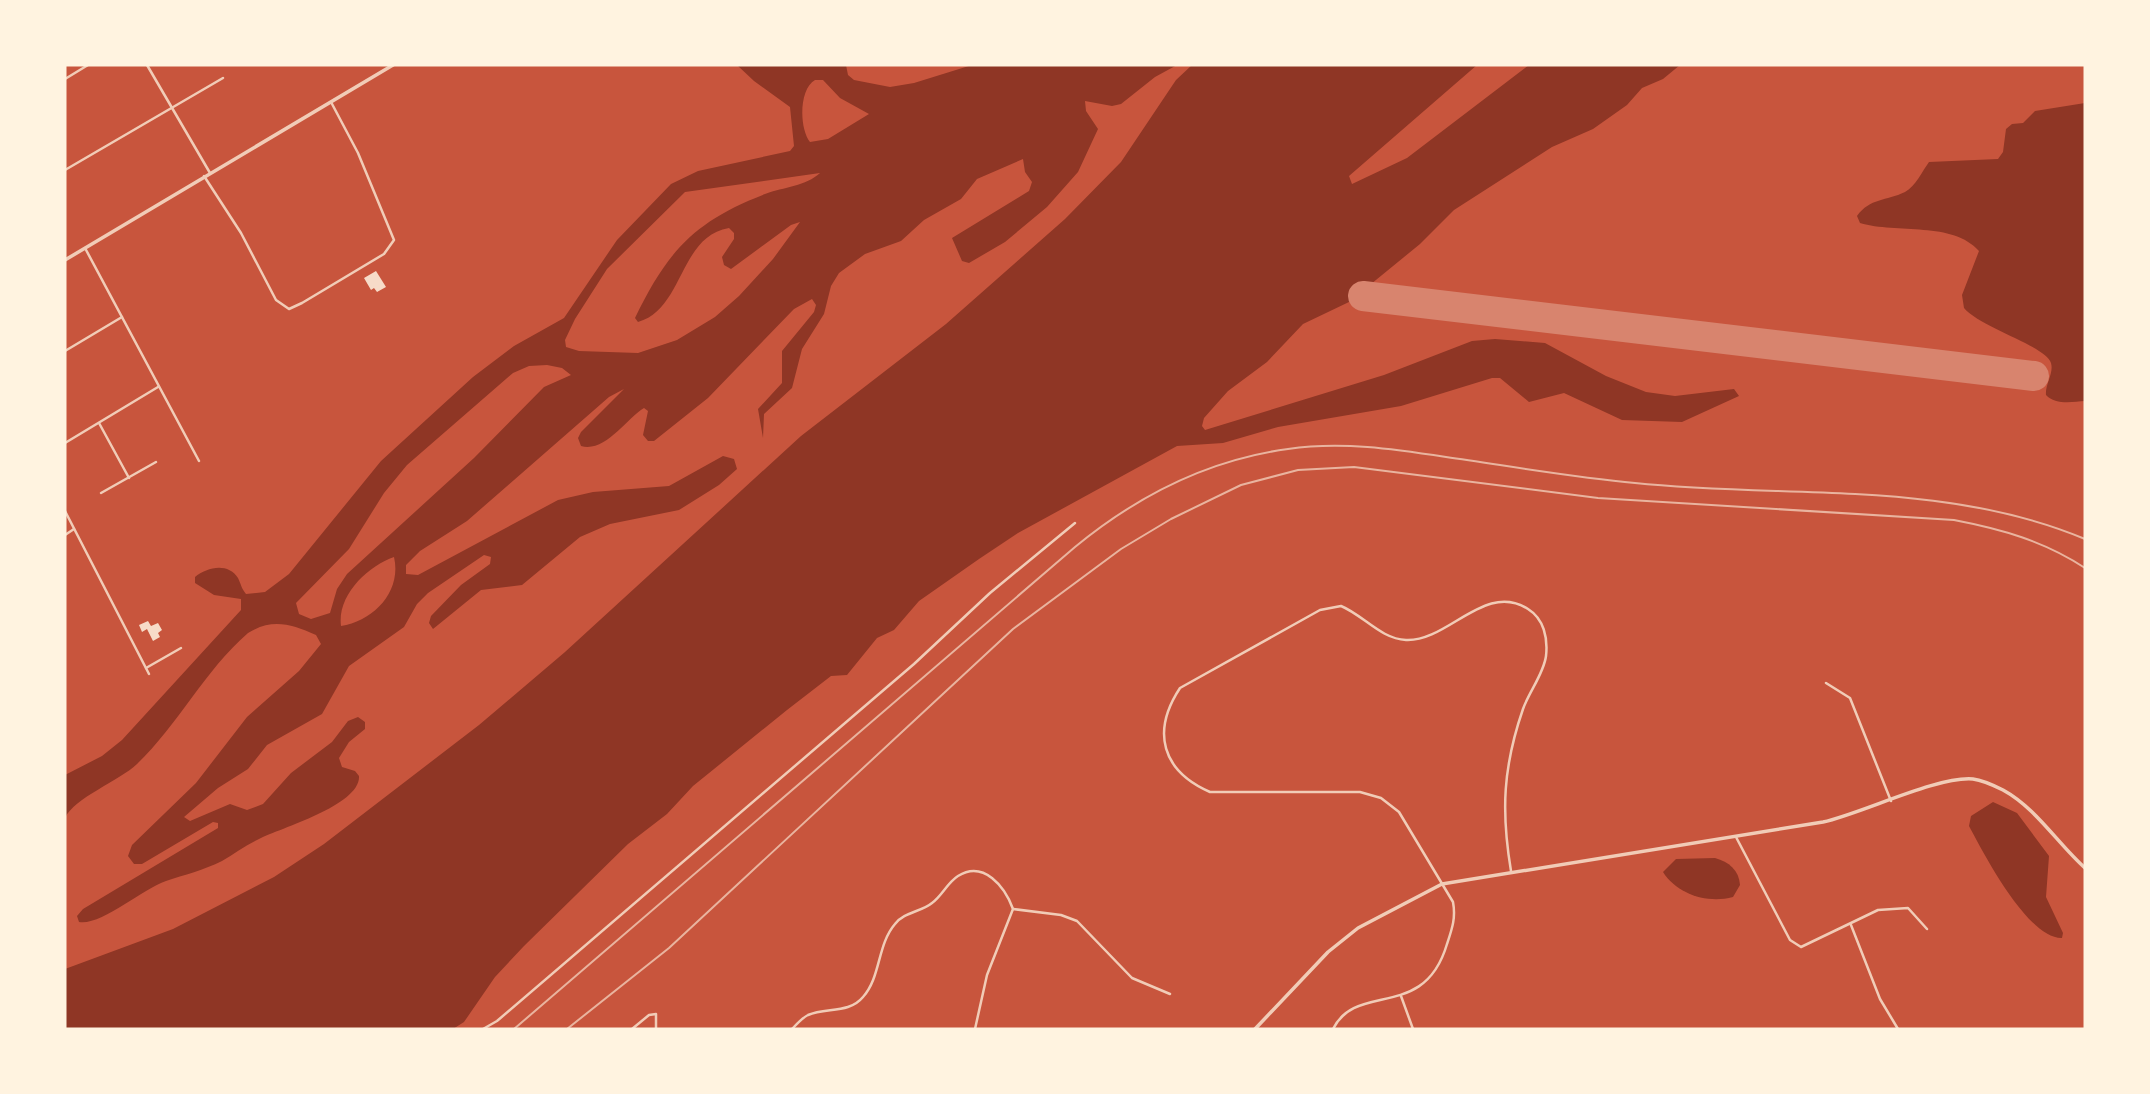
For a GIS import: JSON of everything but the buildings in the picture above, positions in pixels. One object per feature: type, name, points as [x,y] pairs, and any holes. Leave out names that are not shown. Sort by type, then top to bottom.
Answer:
[{"type":"street","points":[[65,79],[88,65]]},
{"type":"street","points":[[147,65],[210,173]]},
{"type":"street","points":[[65,260],[394,65]]},
{"type":"street","points":[[65,170],[223,78]]},
{"type":"street","points":[[204,176],[241,233],[274,298],[284,307],[290,308],[302,303],[384,254],[393,244],[393,234],[373,195],[358,153],[331,102]]},
{"type":"street","points":[[85,247],[199,461]]},
{"type":"street","points":[[65,351],[123,317]]},
{"type":"street","points":[[65,443],[160,386]]},
{"type":"street","points":[[99,423],[129,478]]},
{"type":"street","points":[[101,494],[156,461]]},
{"type":"street","points":[[65,511],[149,674]]},
{"type":"street","points":[[483,1029],[497,1021],[691,856],[914,664],[982,600],[1075,523]]},
{"type":"street","points":[[65,535],[75,529]]},
{"type":"street","points":[[1333,1029],[1348,1011],[1401,996],[1429,979],[1444,954],[1455,916],[1453,902],[1399,812],[1381,797],[1360,792],[1210,792],[1190,783],[1164,748],[1167,707],[1180,688],[1320,610],[1342,606],[1387,636],[1404,640],[1422,639],[1478,608],[1504,600],[1522,605],[1532,612],[1546,633],[1546,654],[1512,741],[1503,792],[1503,824],[1511,871]]},
{"type":"street","points":[[146,668],[181,648]]},
{"type":"street","points":[[1826,682],[1850,698],[1891,802]]},
{"type":"street","points":[[1255,1029],[1328,952],[1359,928],[1442,884],[1841,818],[1942,783],[1973,779],[2004,791],[2036,816],[2085,868]]},
{"type":"street","points":[[1736,836],[1790,940],[1801,947],[1878,910],[1892,907],[1908,908],[1927,929]]},
{"type":"street","points":[[792,1029],[807,1015],[849,1007],[863,998],[872,984],[886,937],[896,922],[929,906],[957,877],[970,872],[988,874],[1007,893],[1013,909],[987,975],[975,1029]]},
{"type":"street","points":[[1013,909],[1060,915],[1077,921],[1132,978],[1170,994]]},
{"type":"street","points":[[1851,925],[1880,999],[1898,1029]]},
{"type":"street","points":[[1401,996],[1413,1029]]},
{"type":"street","points":[[632,1029],[649,1015],[656,1014],[656,1029]]},
{"type":"shaded area","points":[[737,65],[846,65],[848,75],[854,80],[890,87],[914,83],[972,65],[1177,65],[1155,77],[1121,104],[1112,106],[1085,101],[1086,111],[1098,129],[1078,172],[1047,207],[1005,242],[969,263],[962,261],[952,238],[1029,191],[1032,182],[1025,172],[1023,159],[977,179],[961,199],[924,220],[901,241],[865,254],[839,273],[831,286],[824,314],[802,349],[792,388],[764,414],[763,438],[758,409],[782,383],[782,351],[814,312],[816,305],[812,299],[794,309],[708,398],[654,441],[648,441],[643,435],[648,411],[644,408],[607,440],[590,447],[581,446],[578,438],[581,432],[624,389],[609,397],[467,521],[420,551],[406,565],[406,574],[418,575],[558,500],[593,492],[669,486],[723,456],[734,459],[737,469],[719,485],[679,510],[610,524],[580,537],[522,585],[481,590],[433,629],[429,623],[431,616],[461,585],[490,564],[491,557],[484,555],[428,593],[417,604],[404,627],[349,666],[322,714],[267,745],[248,769],[218,788],[184,817],[190,821],[230,804],[247,810],[263,804],[291,773],[332,742],[348,721],[358,717],[365,722],[365,729],[349,742],[339,758],[342,767],[355,771],[359,776],[356,787],[347,797],[318,814],[254,841],[222,861],[156,885],[99,918],[79,922],[77,916],[83,909],[218,828],[218,823],[213,822],[142,864],[134,864],[128,856],[132,845],[196,783],[247,717],[299,671],[321,644],[316,635],[282,624],[265,625],[248,633],[218,664],[152,749],[129,770],[78,804],[65,818],[65,775],[102,756],[122,740],[241,610],[241,599],[214,595],[195,583],[195,577],[211,569],[223,568],[234,573],[246,594],[265,592],[289,574],[381,461],[473,377],[514,346],[564,318],[617,240],[671,184],[698,171],[790,151],[794,146],[790,107]],"holes":[[[815,80],[823,80],[840,98],[869,114],[828,139],[810,142],[804,128],[802,109],[810,85]],[[820,173],[801,184],[741,204],[702,227],[672,256],[635,318],[638,322],[653,315],[665,303],[690,258],[700,244],[713,234],[729,228],[734,233],[734,239],[722,257],[724,265],[731,269],[791,225],[800,222],[773,259],[739,296],[715,317],[677,340],[638,353],[579,351],[566,347],[565,340],[575,319],[607,269],[685,192]],[[529,366],[562,368],[571,375],[544,387],[474,458],[347,574],[337,589],[330,613],[311,619],[299,614],[296,603],[349,549],[384,493],[407,465],[513,373]],[[394,557],[395,570],[394,581],[383,602],[364,618],[341,626],[341,615],[349,593],[356,583],[384,561]]]},
{"type":"shaded area","points":[[1192,65],[1477,65],[1349,176],[1352,184],[1407,158],[1529,65],[1680,65],[1663,79],[1642,88],[1627,105],[1593,129],[1552,147],[1454,210],[1420,244],[1349,302],[1303,324],[1267,362],[1228,391],[1204,418],[1202,426],[1205,430],[1384,375],[1472,341],[1495,339],[1545,343],[1606,376],[1646,392],[1675,396],[1734,389],[1739,396],[1682,422],[1622,420],[1564,393],[1529,402],[1500,378],[1492,378],[1401,406],[1278,427],[1223,443],[1177,446],[1018,533],[919,601],[894,630],[877,638],[847,675],[831,676],[693,786],[667,814],[628,844],[524,946],[495,977],[464,1022],[453,1029],[65,1029],[65,969],[173,929],[274,877],[324,844],[479,725],[565,652],[801,436],[946,324],[1065,219],[1121,162],[1176,80]]},
{"type":"shaded area","points":[[2085,103],[2085,401],[2064,402],[2046,395],[2052,367],[2047,357],[2026,343],[1984,323],[1964,308],[1962,295],[1979,251],[1955,236],[1860,223],[1857,216],[1873,203],[1909,190],[1929,162],[1998,159],[2003,152],[2006,129],[2012,124],[2023,123],[2035,111]]},
{"type":"shaded area","points":[[1993,802],[2017,813],[2049,856],[2046,897],[2063,933],[2062,938],[2049,935],[2035,925],[2022,910],[1996,874],[1969,826],[1971,816]]},
{"type":"shaded area","points":[[1715,858],[1729,864],[1738,875],[1740,885],[1733,897],[1713,899],[1694,895],[1676,886],[1663,872],[1676,859]]},
{"type":"runway","points":[[1363,296],[2034,376]]},
{"type":"railway","points":[[514,1029],[1075,547],[1148,496],[1201,471],[1229,462],[1288,449],[1367,447],[1635,483],[1920,499],[1976,507],[2031,520],[2085,539]]},
{"type":"railway","points":[[567,1029],[669,948],[1013,629],[1121,549],[1171,519],[1241,485],[1298,470],[1354,467],[1598,498],[1954,520],[2022,537],[2054,550],[2085,568]]}]
